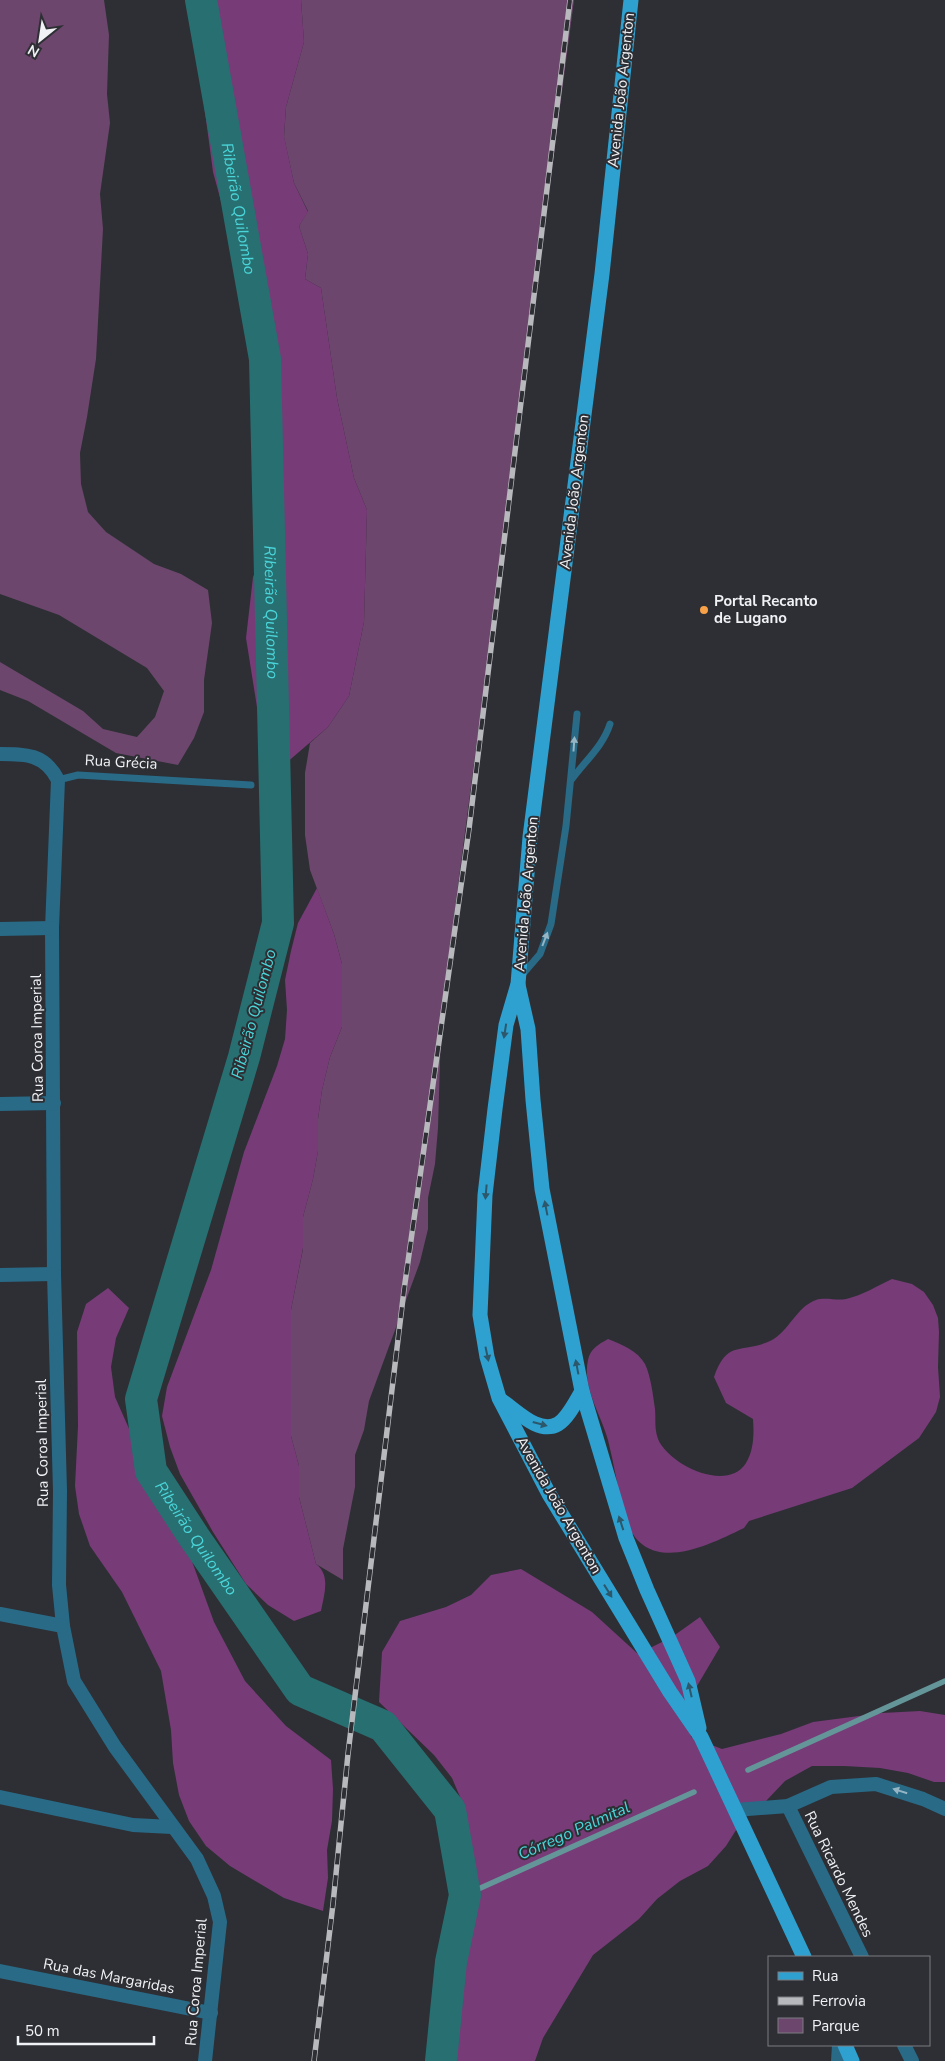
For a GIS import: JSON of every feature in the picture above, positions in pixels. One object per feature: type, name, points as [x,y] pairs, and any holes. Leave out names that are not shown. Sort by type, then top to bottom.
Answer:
[{"type":"main road","name":"Avenida João Argenton","points":[[631,0],[602,274],[530,837],[518,981],[506,1025],[485,1195],[480,1315],[487,1357],[499,1398],[548,1494],[670,1692],[701,1737],[804,1956]]},
{"type":"main road","name":"Avenida João Argenton","points":[[518,981],[528,1029],[542,1189],[582,1391],[626,1538],[688,1681],[701,1737]]},
{"type":"main road","points":[[499,1398],[533,1423],[547,1427],[559,1423],[582,1391]]},
{"type":"main road","points":[[845,2046],[852,2061]]},
{"type":"street","points":[[0,754],[25,754],[43,761],[53,770],[58,780]]},
{"type":"street","name":"Rua Coroa Imperial","points":[[58,780],[52,928],[54,1274],[60,1491],[59,1585],[63,1626],[74,1681],[115,1747],[197,1859],[214,1896],[220,1922],[205,2061]]},
{"type":"street","points":[[0,929],[52,928]]},
{"type":"street","points":[[0,1104],[54,1103]]},
{"type":"street","points":[[0,1275],[54,1274]]},
{"type":"street","points":[[0,1614],[63,1626]]},
{"type":"street","points":[[735,1810],[788,1806],[831,1787],[876,1784],[923,1799],[945,1809]]},
{"type":"street","points":[[0,1797],[134,1825],[172,1827]]},
{"type":"street","name":"Rua Ricardo Mendes","points":[[788,1806],[862,1956]]},
{"type":"street","name":"Rua das Margaridas","points":[[0,1971],[211,2013]]},
{"type":"street","points":[[838,2061],[839,2046]]},
{"type":"street","points":[[904,2046],[912,2061]]},
{"type":"lane","points":[[518,981],[540,954],[551,924],[561,870],[572,779],[577,714]]},
{"type":"lane","points":[[572,779],[601,744],[607,735],[610,724]]},
{"type":"lane","name":"Rua Grécia","points":[[58,780],[78,775],[251,785]]},
{"type":"green space","points":[[0,0],[104,0],[109,35],[107,94],[110,123],[100,194],[103,229],[96,359],[80,453],[81,484],[88,512],[106,532],[154,564],[181,574],[208,590],[212,623],[204,680],[204,712],[194,738],[178,765],[116,753],[28,701],[0,690],[0,662],[83,711],[103,729],[137,737],[155,717],[164,691],[147,668],[59,615],[0,594]]},
{"type":"green space","points":[[301,0],[574,0],[453,924],[458,927],[441,1029],[438,1128],[435,1164],[428,1198],[428,1229],[420,1262],[369,1401],[364,1430],[355,1455],[355,1487],[343,1549],[343,1580],[316,1564],[299,1497],[299,1466],[291,1436],[291,1310],[303,1249],[303,1217],[318,1151],[318,1119],[322,1090],[330,1057],[342,1027],[342,964],[334,934],[310,870],[305,835],[305,773],[310,743],[328,727],[349,696],[364,622],[367,510],[354,478],[337,398],[321,288],[305,279],[308,254],[299,226],[308,211],[294,183],[284,137],[286,107],[304,42]]},
{"type":"shaded area","points":[[190,0],[301,0],[304,42],[286,107],[284,136],[294,183],[308,212],[299,226],[308,254],[305,279],[321,288],[337,398],[354,478],[367,510],[364,622],[349,696],[328,727],[285,764],[271,759],[263,745],[246,638],[253,577],[270,534],[272,470],[257,374],[253,318],[213,172]]},
{"type":"shaded area","points":[[317,888],[334,934],[342,964],[342,1027],[330,1057],[322,1090],[318,1119],[318,1151],[303,1217],[303,1248],[291,1310],[291,1436],[299,1466],[299,1497],[316,1564],[324,1574],[325,1592],[321,1611],[294,1621],[268,1605],[246,1584],[213,1532],[180,1474],[170,1447],[162,1416],[167,1387],[211,1270],[244,1152],[277,1066],[285,1039],[287,1010],[285,980],[291,951],[298,923]]},
{"type":"shaded area","points":[[892,1279],[912,1284],[924,1292],[933,1305],[938,1318],[940,1397],[936,1412],[919,1438],[852,1488],[749,1521],[744,1528],[693,1549],[675,1553],[659,1552],[645,1546],[633,1534],[624,1514],[608,1440],[590,1391],[587,1370],[589,1356],[593,1350],[608,1339],[638,1355],[645,1364],[649,1375],[657,1435],[664,1449],[686,1466],[699,1472],[726,1476],[737,1472],[749,1458],[753,1441],[753,1419],[726,1403],[714,1377],[724,1357],[730,1352],[760,1345],[777,1337],[809,1303],[823,1299],[852,1297]]},
{"type":"shaded area","points":[[108,1288],[129,1308],[116,1338],[111,1367],[115,1397],[153,1483],[185,1542],[214,1622],[245,1681],[286,1726],[331,1760],[333,1789],[332,1821],[327,1850],[328,1878],[323,1911],[284,1898],[230,1866],[206,1846],[189,1821],[179,1795],[173,1763],[171,1730],[161,1671],[122,1592],[90,1546],[79,1514],[75,1486],[78,1426],[77,1332],[86,1304]]},
{"type":"shaded area","points":[[521,1569],[592,1612],[638,1654],[672,1637],[700,1617],[720,1647],[687,1703],[691,1737],[722,1749],[781,1734],[813,1722],[882,1713],[920,1711],[945,1715],[945,1782],[934,1782],[908,1773],[880,1768],[812,1766],[785,1781],[766,1801],[743,1819],[726,1846],[708,1866],[680,1881],[657,1899],[639,1919],[593,1955],[543,2038],[535,2061],[439,2061],[437,2044],[441,2008],[465,1923],[465,1893],[469,1863],[463,1804],[452,1778],[434,1755],[379,1702],[382,1652],[400,1621],[446,1607],[471,1595],[491,1575]]},
{"type":"waterway","name":"Ribeirão Quilombo","points":[[201,0],[265,359],[278,923],[244,1057],[141,1399],[151,1471],[194,1537],[300,1690],[383,1726],[450,1810],[465,1895],[451,1962],[441,2061]]},
{"type":"waterway","name":"Córrego Palmital","points":[[748,1770],[945,1681]]},
{"type":"waterway","name":"Córrego Palmital","points":[[465,1895],[694,1792]]},
{"type":"railway","points":[[314,2061],[333,1904],[348,1754],[404,1290],[469,829],[570,0]]},
{"type":"place","name":"Portal Recanto de Lugano","points":[[704,610]]}]
